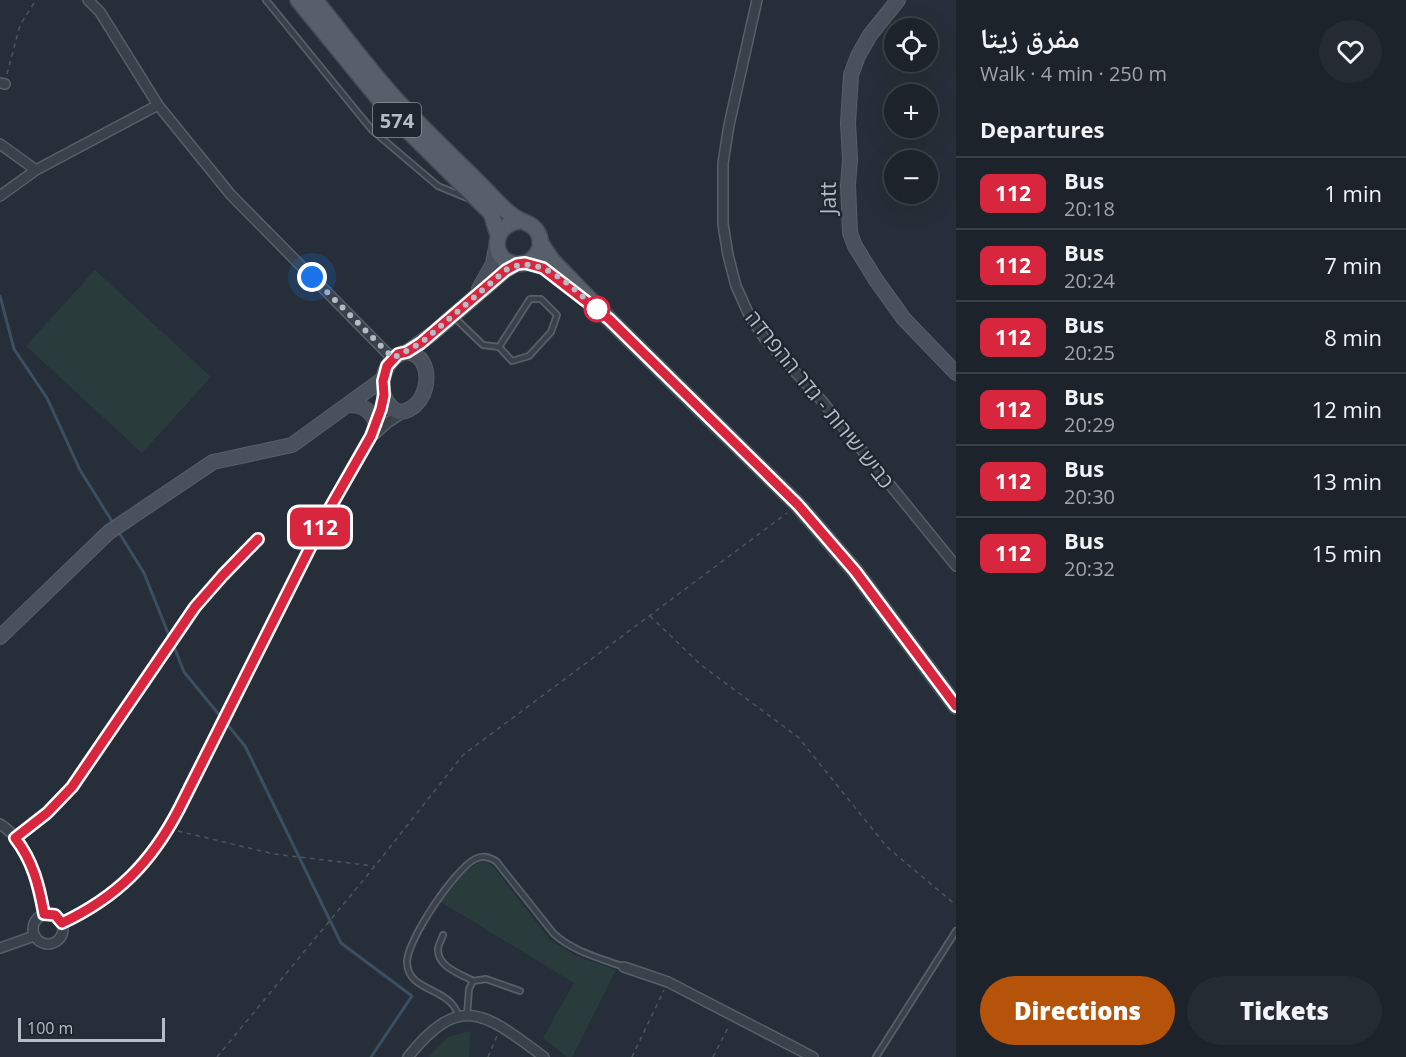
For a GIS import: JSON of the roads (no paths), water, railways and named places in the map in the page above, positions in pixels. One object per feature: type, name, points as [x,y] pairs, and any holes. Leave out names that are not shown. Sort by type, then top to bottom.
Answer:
[{"type":"main road","name":"574","points":[[298,0],[391,114],[483,204],[495,222],[501,256],[507,261],[543,268],[552,273],[609,319]]},
{"type":"main road","name":"574","points":[[315,0],[402,106],[499,204],[521,221],[534,226],[540,242],[552,260],[798,505],[855,571],[956,706]]},
{"type":"main road","points":[[498,239],[507,224],[521,221]]},
{"type":"main road","points":[[521,264],[534,259],[540,242]]},
{"type":"street","points":[[88,0],[100,12],[158,105],[231,195],[393,358]]},
{"type":"street","name":"כביש שירות - גדר ההפרדה","points":[[757,0],[727,137],[722,176],[725,240],[730,266],[740,296],[750,317],[765,339],[822,401],[956,566]]},
{"type":"street","name":"Jatt","points":[[898,0],[870,35],[858,56],[851,75],[848,123],[850,233],[855,246],[898,311],[956,373]]},
{"type":"street","points":[[0,196],[36,170],[158,105]]},
{"type":"street","points":[[0,144],[36,170]]},
{"type":"street","points":[[473,298],[493,264],[498,239]]},
{"type":"street","points":[[62,923],[94,906],[123,884],[143,865],[168,829],[331,506],[369,440],[384,395],[383,378],[387,366],[398,354],[407,352],[432,334],[506,270],[521,264]]},
{"type":"street","points":[[369,440],[387,423],[415,407],[423,396],[426,380],[424,365],[427,346],[432,334]]},
{"type":"street","points":[[407,352],[415,355],[424,365]]},
{"type":"street","points":[[0,637],[109,532],[213,462],[292,445],[383,378]]},
{"type":"street","points":[[384,395],[391,408],[404,412]]},
{"type":"street","points":[[347,405],[369,410],[376,424]]},
{"type":"street","points":[[15,838],[47,813],[72,787],[195,607],[258,539]]},
{"type":"street","points":[[0,824],[15,838],[30,861],[38,884],[44,914]]},
{"type":"street","points":[[44,914],[55,915],[62,923],[62,933],[53,943],[43,943],[34,936],[33,923],[44,914]]},
{"type":"street","points":[[0,948],[34,936]]},
{"type":"street","points":[[624,967],[668,982],[813,1057]]},
{"type":"street","points":[[408,1057],[437,1028],[451,1018],[463,1015],[483,1017],[502,1026],[544,1057]]},
{"type":"lane","points":[[266,0],[372,130],[438,186],[483,204]]},
{"type":"lane","points":[[453,316],[483,345],[499,347],[512,361],[529,356],[551,332],[557,315],[541,299],[530,299],[499,347]]},
{"type":"lane","points":[[463,1015],[453,1004],[416,981],[409,972],[406,962],[411,944],[437,900],[460,871],[477,858],[488,856],[496,861],[562,941],[583,952],[624,967]]},
{"type":"lane","points":[[876,1057],[956,931]]},
{"type":"lane","points":[[443,935],[438,949],[441,960],[447,966],[473,981],[486,980],[520,991]]},
{"type":"lane","points":[[463,1015],[468,989],[473,981]]},
{"type":"waterway","points":[[0,296],[14,349],[47,398],[80,470],[113,523]]},
{"type":"waterway","points":[[118,531],[144,573],[170,638]]},
{"type":"waterway","points":[[173,644],[184,672],[245,746],[341,943],[412,996],[371,1057]]}]
